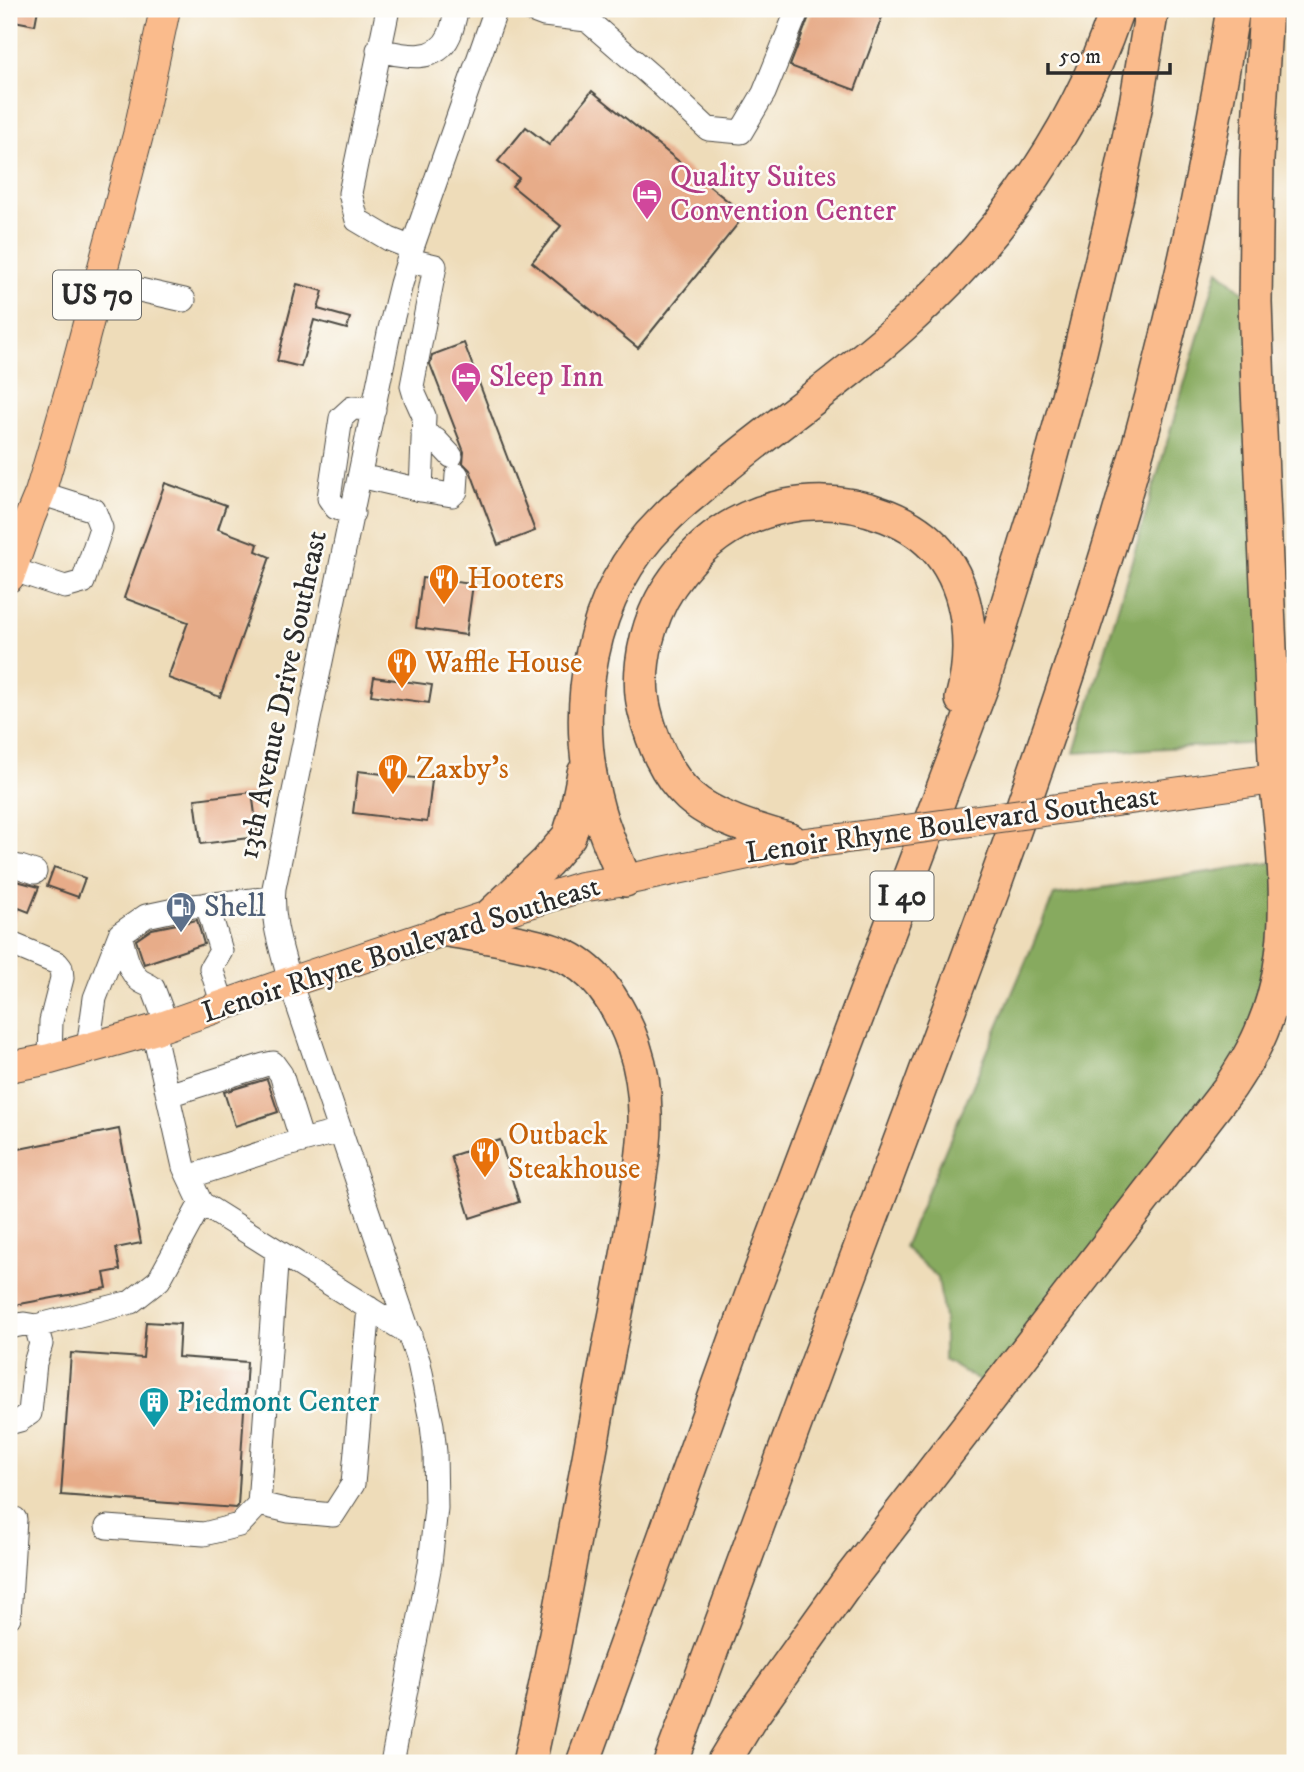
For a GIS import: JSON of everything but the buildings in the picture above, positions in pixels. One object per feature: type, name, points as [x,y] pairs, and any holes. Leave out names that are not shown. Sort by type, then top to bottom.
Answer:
[{"type":"highway","points":[[491,915],[547,862],[569,836],[582,790],[587,684],[595,639],[611,596],[634,556],[662,521],[754,443],[871,353],[969,260],[1011,210],[1044,164],[1065,128],[1094,67],[1117,9]]},
{"type":"highway","name":"I 40","points":[[583,1763],[751,1297],[984,680],[1041,499],[1077,365],[1117,196],[1152,9]]},
{"type":"highway","points":[[670,1763],[951,1006],[1082,633],[1143,431],[1170,324],[1192,230],[1233,9]]},
{"type":"highway","points":[[723,1763],[748,1720],[841,1591],[1222,1098],[1246,1063],[1265,1025],[1277,984],[1283,947],[1289,852],[1283,844],[1286,778],[1258,388],[1255,302],[1257,160],[1266,9]]},
{"type":"highway","points":[[790,845],[790,840],[751,829],[691,798],[680,787],[664,762],[652,736],[644,708],[644,651],[649,628],[664,594],[677,574],[703,547],[723,531],[758,513],[783,506],[820,502],[872,510],[918,532],[938,550],[948,565],[960,589],[965,609],[968,657],[942,795]]},
{"type":"highway","points":[[586,739],[590,777],[597,807],[625,880]]},
{"type":"highway","points":[[447,930],[542,946],[576,961],[602,986],[619,1012],[635,1049],[644,1090],[643,1153],[633,1224],[529,1763]]},
{"type":"main road","name":"US 70","points":[[10,573],[40,493],[100,281],[138,135],[165,9]]},
{"type":"main road","name":"Lenoir Rhyne Boulevard Southeast","points":[[24,1061],[88,1048],[160,1027],[582,887],[790,845],[1286,778]]},
{"type":"street","points":[[388,9],[350,193],[357,220],[435,267],[412,386],[424,416],[421,490]]},
{"type":"street","points":[[379,50],[415,57],[437,52],[449,38],[457,9]]},
{"type":"street","name":"13th Avenue Drive Southeast","points":[[392,1763],[429,1564],[436,1508],[432,1425],[423,1375],[410,1334],[290,982],[274,922],[274,898],[392,321],[411,254],[496,9]]},
{"type":"street","points":[[528,9],[544,15],[587,20],[708,129],[741,132],[764,93],[798,9]]},
{"type":"street","points":[[100,281],[184,300]]},
{"type":"street","points":[[353,513],[336,508],[329,498],[341,418],[352,408],[374,409]]},
{"type":"street","points":[[360,476],[452,495],[456,491],[454,465],[436,440],[424,433]]},
{"type":"street","points":[[10,573],[65,587],[83,582],[101,528],[94,510],[40,493]]},
{"type":"street","points":[[9,866],[34,872]]},
{"type":"street","points":[[88,1048],[95,998],[120,934],[146,915],[207,904],[274,898]]},
{"type":"street","points":[[207,904],[221,951],[211,968],[223,1005]]},
{"type":"street","points":[[120,934],[131,969],[140,981],[153,988],[168,1095],[184,1167],[201,1203],[410,1334]]},
{"type":"street","points":[[9,943],[57,963],[61,968],[62,978],[51,1021],[24,1061]]},
{"type":"street","points":[[168,1095],[273,1063],[281,1074],[302,1141]]},
{"type":"street","points":[[189,1177],[341,1130]]},
{"type":"street","points":[[9,1327],[24,1324],[36,1326],[131,1302],[159,1280],[201,1203]]},
{"type":"street","points":[[107,1527],[204,1534],[239,1525],[259,1504],[277,1251]]},
{"type":"street","points":[[259,1504],[289,1511],[333,1515],[353,1484],[369,1308]]},
{"type":"street","points":[[9,1423],[30,1413],[35,1363],[41,1344],[36,1326]]},
{"type":"street","points":[[9,1617],[15,1519]]},
{"type":"green space","points":[[1218,270],[1255,302],[1263,743],[1075,753]]},
{"type":"green space","points":[[1283,861],[1285,918],[1230,1087],[986,1385],[944,1360],[944,1318],[938,1278],[904,1247],[1054,895]]},
{"type":"place","name":"Quality Suites Convention Center","points":[[647,221]]},
{"type":"place","name":"Sleep Inn","points":[[466,404]]},
{"type":"place","name":"Hooters","points":[[444,606]]},
{"type":"place","name":"Waffle House","points":[[402,690]]},
{"type":"place","name":"Zaxby's","points":[[393,796]]},
{"type":"place","name":"Shell","points":[[181,934]]},
{"type":"place","name":"Outback Steakhouse","points":[[485,1179]]},
{"type":"place","name":"Piedmont Center","points":[[154,1429]]}]
